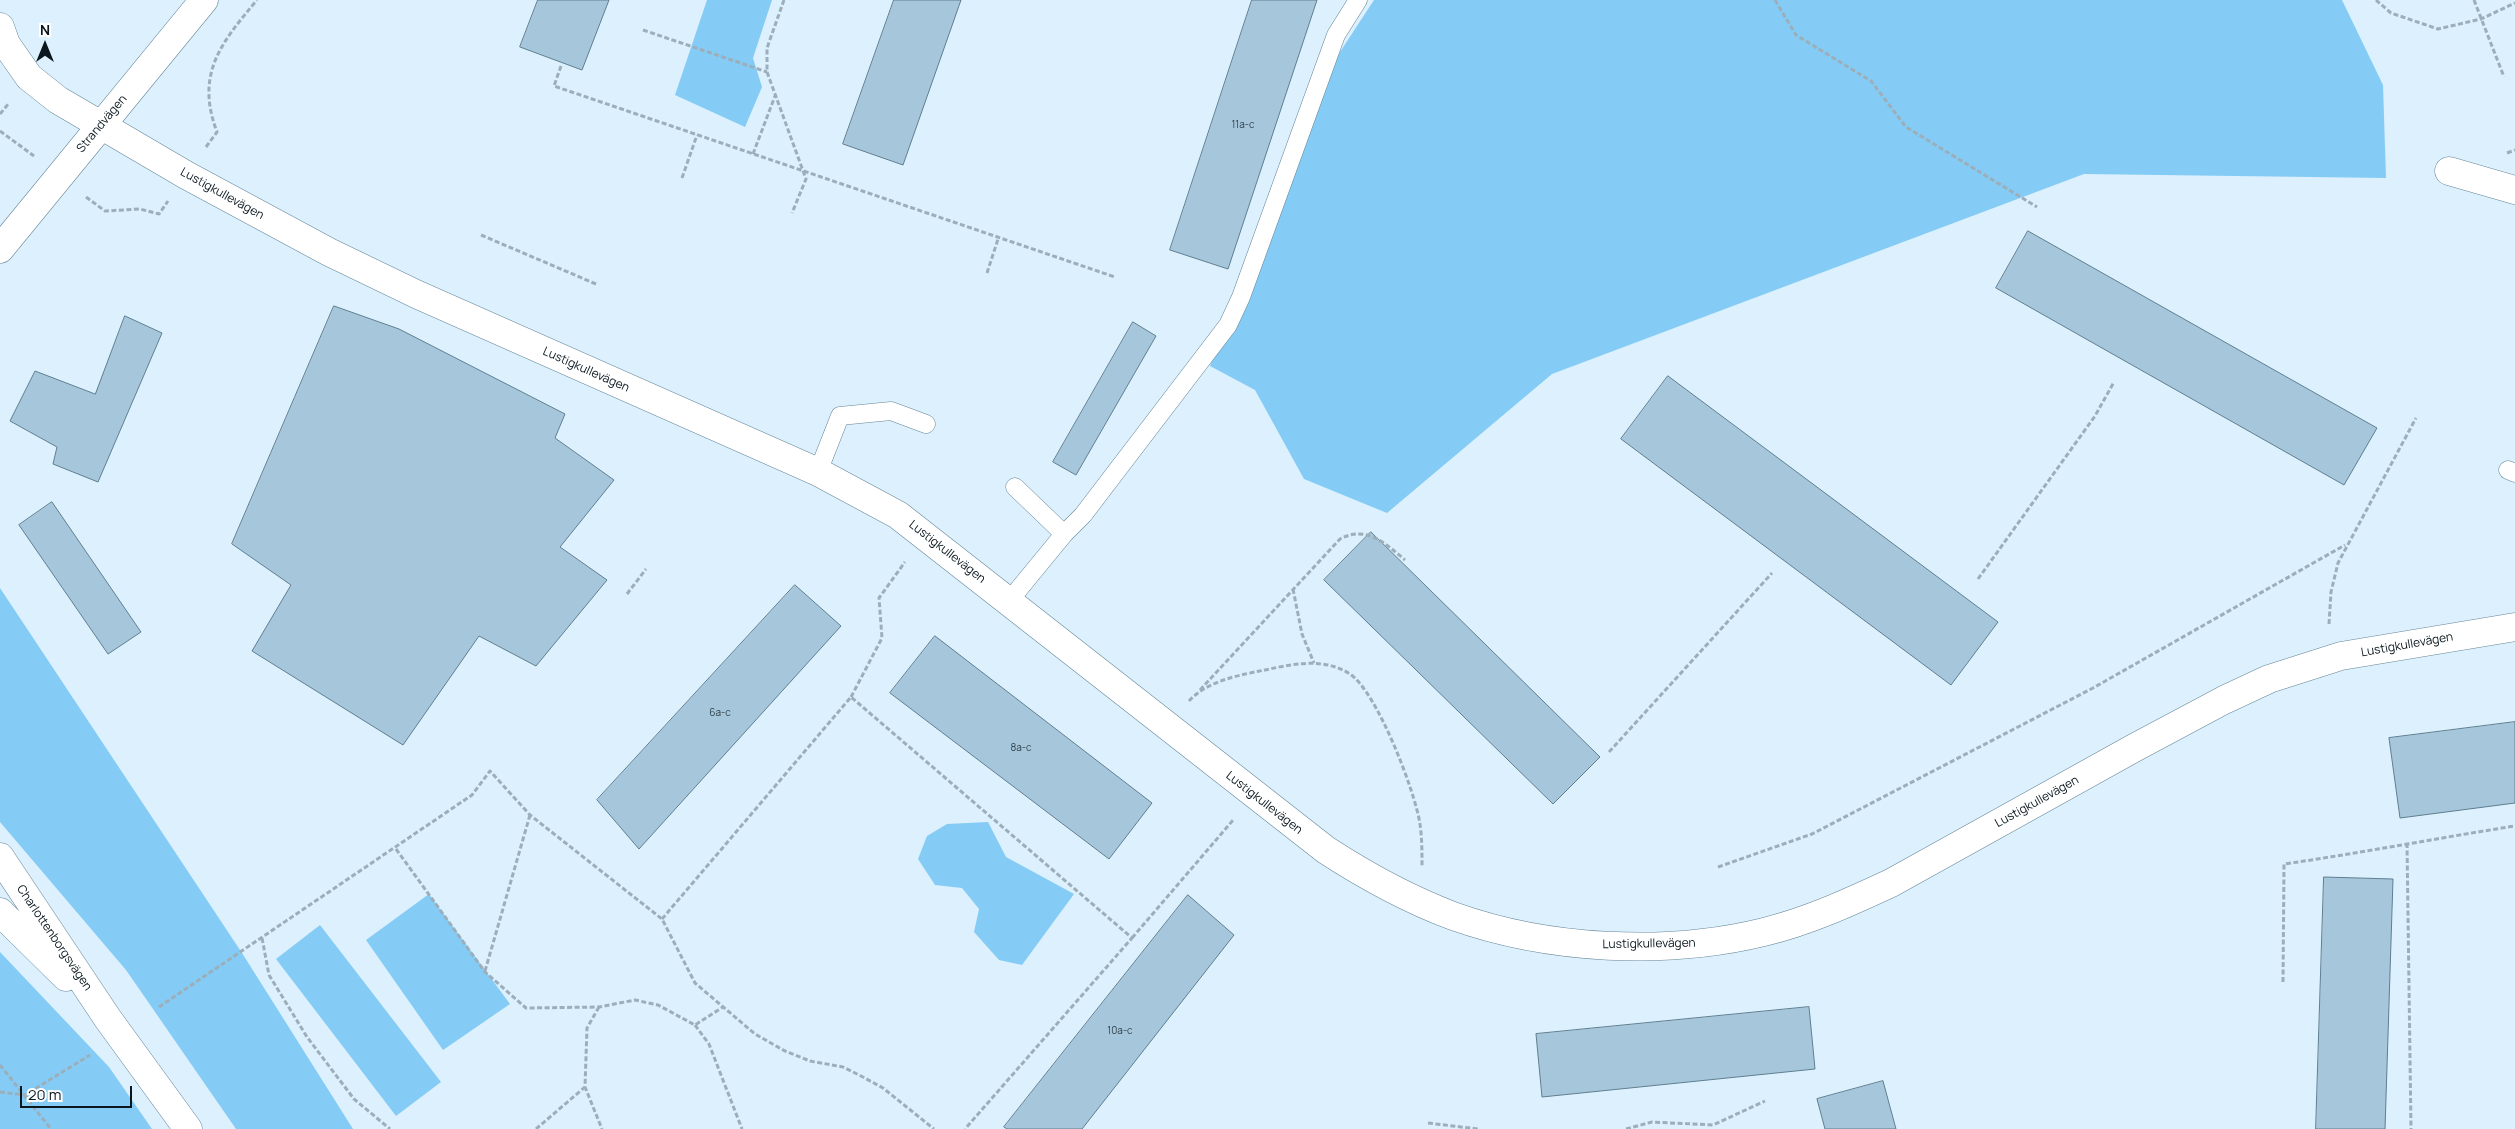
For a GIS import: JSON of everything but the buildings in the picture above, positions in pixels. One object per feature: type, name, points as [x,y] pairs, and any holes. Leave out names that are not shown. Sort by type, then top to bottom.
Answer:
[{"type":"street","name":"Strandvägen","points":[[0,249],[204,0]]},
{"type":"street","name":"Lustigkullevägen","points":[[0,27],[6,44],[29,77],[58,100],[203,184],[362,268],[556,357],[818,472],[863,494],[925,534],[1254,796],[1347,864],[1393,890],[1424,904],[1455,916],[1520,934],[1565,942],[1598,945],[1666,946],[1710,942],[1763,932],[1851,902],[2224,700],[2269,679],[2331,659],[2515,627]]},
{"type":"street","points":[[2449,171],[2515,190]]},
{"type":"street","name":"Charlottenborgsvägen","points":[[0,857],[108,1018],[188,1129]]},
{"type":"street","name":"Charlottenborgsvägen","points":[[0,912],[108,1018]]},
{"type":"lane","points":[[1009,601],[1064,534],[1083,515],[1228,325],[1241,297],[1336,35],[1358,0]]},
{"type":"lane","points":[[818,472],[840,416],[891,411],[926,424]]},
{"type":"lane","points":[[1015,487],[1064,534]]},
{"type":"path","points":[[208,95],[212,65],[218,52],[257,0]]},
{"type":"path","points":[[784,0],[767,48],[766,72],[806,179],[792,213]]},
{"type":"path","points":[[1775,0],[1796,35],[1871,81],[1906,127],[2036,207]]},
{"type":"path","points":[[2376,0],[2391,13],[2438,29],[2481,19],[2515,3]]},
{"type":"path","points":[[2474,0],[2504,77]]},
{"type":"path","points":[[643,30],[766,72]]},
{"type":"path","points":[[561,66],[554,86],[1115,276]]},
{"type":"path","points":[[753,154],[775,95]]},
{"type":"path","points":[[682,178],[697,135]]},
{"type":"path","points":[[480,234],[596,284]]},
{"type":"path","points":[[987,273],[998,236]]},
{"type":"path","points":[[1978,579],[2095,416],[2114,382]]},
{"type":"path","points":[[2331,659],[2329,623],[2331,592],[2338,563],[2345,545],[2416,418]]},
{"type":"path","points":[[1167,726],[1340,539],[1352,532],[1369,535],[1386,544],[1405,560]]},
{"type":"path","points":[[662,919],[851,697],[882,638],[879,598],[925,534]]},
{"type":"path","points":[[1718,868],[1812,834],[2093,688],[2345,545]]},
{"type":"path","points":[[627,594],[646,569]]},
{"type":"path","points":[[1609,752],[1772,573]]},
{"type":"path","points":[[1293,589],[1302,634],[1314,663]]},
{"type":"path","points":[[1198,692],[1223,681],[1252,673],[1314,663],[1349,673],[1362,683],[1403,766],[1420,824],[1424,904]]},
{"type":"path","points":[[851,697],[1132,938]]},
{"type":"path","points":[[159,1007],[396,849],[472,795],[490,771],[530,816],[662,919],[696,983],[755,1034],[785,1051],[810,1060],[843,1067],[883,1088],[934,1129]]},
{"type":"path","points":[[965,1129],[1254,796]]},
{"type":"path","points":[[485,972],[530,816]]},
{"type":"path","points":[[2283,982],[2284,864],[2376,851],[2408,843],[2515,826]]},
{"type":"path","points":[[2408,843],[2411,1129]]},
{"type":"path","points":[[396,849],[485,972],[526,1008],[600,1007],[635,1000],[658,1005],[695,1025],[709,1044],[742,1129]]},
{"type":"path","points":[[262,938],[269,975],[307,1037],[354,1099],[390,1129]]},
{"type":"path","points":[[600,1007],[587,1028],[585,1088],[602,1129]]},
{"type":"path","points":[[695,1025],[723,1007]]},
{"type":"path","points":[[0,1092],[25,1095],[90,1055]]},
{"type":"path","points":[[0,1066],[51,1129]]},
{"type":"path","points":[[536,1129],[585,1088]]},
{"type":"path","points":[[1626,1129],[1652,1122],[1713,1127],[1765,1101]]},
{"type":"path","points":[[1428,1123],[1478,1129]]},
{"type":"shaded area","points":[[707,0],[772,0],[753,58],[762,87],[745,127],[675,95]]},
{"type":"shaded area","points":[[1374,0],[2342,0],[2383,85],[2386,178],[2084,174],[1552,374],[1387,513],[1304,479],[1255,390],[1210,366],[1302,110]]},
{"type":"shaded area","points":[[0,588],[242,953],[353,1129],[236,1129],[126,970],[0,822]]},
{"type":"shaded area","points":[[988,822],[1006,857],[1074,894],[1022,965],[999,960],[974,932],[979,909],[962,888],[935,885],[918,859],[927,836],[947,824]]},
{"type":"shaded area","points":[[429,894],[510,1004],[443,1050],[366,940]]},
{"type":"shaded area","points":[[320,925],[441,1082],[396,1116],[276,959]]},
{"type":"shaded area","points":[[0,952],[109,1067],[152,1129],[0,1129]]}]
